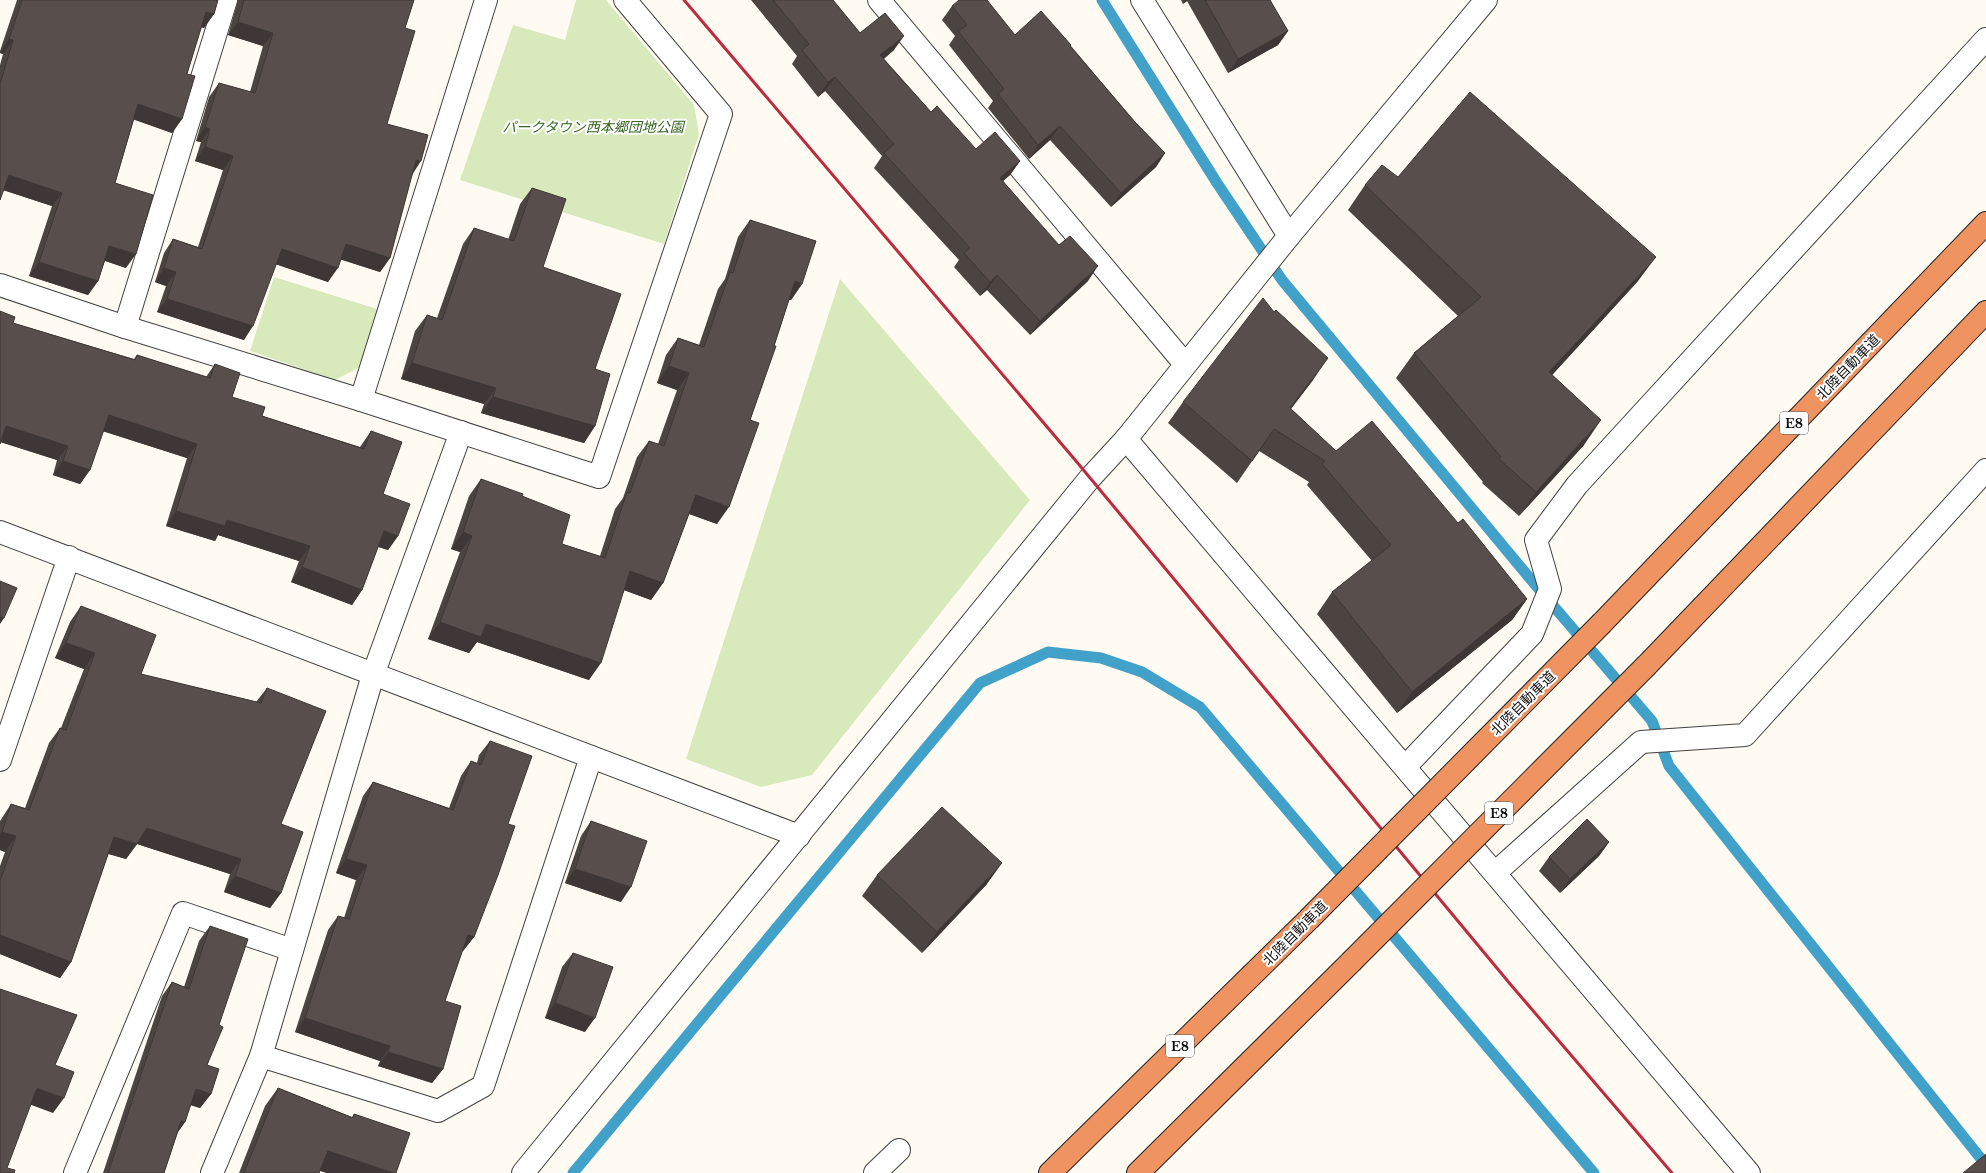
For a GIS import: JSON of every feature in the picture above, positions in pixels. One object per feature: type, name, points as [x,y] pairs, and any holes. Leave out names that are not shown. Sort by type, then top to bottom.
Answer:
[{"type":"highway","name":"北陸自動車道","points":[[1050,1173],[1310,919],[1602,624],[1986,223]]},
{"type":"highway","name":"E8","points":[[1138,1173],[1647,665],[1986,312]]},
{"type":"street","points":[[125,327],[226,0]]},
{"type":"street","points":[[361,400],[486,0]]},
{"type":"street","points":[[0,285],[125,327],[361,400],[599,477],[721,114],[625,0]]},
{"type":"street","points":[[879,0],[1185,364]]},
{"type":"street","points":[[1142,0],[1289,236]]},
{"type":"street","points":[[523,1173],[1090,478],[1126,439],[1289,236],[1486,0]]},
{"type":"street","points":[[1405,767],[1532,634],[1550,589],[1536,540],[1577,485],[1986,39]]},
{"type":"street","points":[[212,1173],[261,1056],[373,675],[461,432]]},
{"type":"street","points":[[1126,439],[1749,1173]]},
{"type":"street","points":[[1495,873],[1640,742],[1745,735],[1986,470]]},
{"type":"street","points":[[0,532],[799,836]]},
{"type":"street","points":[[0,760],[69,557]]},
{"type":"street","points":[[261,1056],[438,1111],[482,1086],[590,757]]},
{"type":"street","points":[[75,1173],[183,912],[292,950]]},
{"type":"street","points":[[875,1173],[899,1150]]},
{"type":"green space","name":"パークタウン西本郷団地公園","points":[[576,0],[606,0],[694,105],[699,134],[664,244],[460,180],[513,25],[565,40]]},
{"type":"green space","points":[[274,277],[377,309],[360,367],[335,380],[250,351]]},
{"type":"green space","points":[[840,279],[1030,500],[812,775],[761,787],[686,759]]},
{"type":"building","points":[[22,0],[218,0],[214,14],[206,12],[187,74],[195,76],[182,119],[138,104],[115,183],[153,195],[136,254],[109,246],[98,281],[39,262],[62,193],[9,175],[0,200],[0,84],[13,40],[9,39]]},
{"type":"building","points":[[244,0],[414,0],[405,28],[415,31],[387,124],[428,135],[421,161],[416,160],[390,258],[346,244],[338,268],[282,249],[253,326],[167,299],[176,272],[164,268],[173,239],[202,249],[233,156],[205,147],[210,129],[205,127],[219,83],[255,93],[273,33],[238,22]]},
{"type":"building","points":[[773,0],[833,0],[860,33],[885,13],[904,36],[880,55],[931,112],[937,106],[976,149],[995,132],[1020,161],[1000,178],[1059,245],[1070,236],[1098,266],[1040,321],[997,275],[990,282],[964,253],[970,248],[884,153],[894,144],[835,77],[828,82],[802,50],[809,44]]},
{"type":"building","points":[[959,0],[987,0],[1015,35],[1041,11],[1135,122],[1165,153],[1121,193],[1060,126],[1038,145],[998,94],[1004,89],[958,31],[967,25],[952,6]]},
{"type":"building","points":[[1205,0],[1270,0],[1288,31],[1238,59]]},
{"type":"building","points":[[1470,92],[1656,257],[1549,372],[1601,420],[1536,492],[1499,459],[1501,457],[1414,353],[1481,297],[1365,185],[1382,165],[1398,177]]},
{"type":"building","points":[[532,188],[566,199],[543,267],[621,294],[595,369],[610,374],[595,426],[493,397],[496,388],[412,363],[427,315],[442,320],[474,228],[514,241]]},
{"type":"building","points":[[750,220],[816,241],[802,284],[795,281],[774,346],[776,346],[750,420],[759,423],[729,507],[696,495],[663,583],[630,571],[601,663],[486,624],[481,637],[440,622],[472,536],[463,532],[481,479],[523,494],[522,496],[570,515],[562,544],[605,558],[627,492],[630,493],[649,441],[664,446],[689,373],[669,366],[678,338],[704,347],[730,272],[733,273]]},
{"type":"building","points":[[1263,298],[1274,312],[1276,310],[1328,358],[1290,408],[1336,451],[1372,421],[1458,523],[1463,519],[1527,599],[1412,692],[1332,592],[1391,545],[1322,464],[1325,461],[1274,429],[1252,461],[1183,402]]},
{"type":"building","points":[[0,311],[15,317],[13,323],[135,360],[137,355],[210,378],[215,364],[240,373],[232,397],[265,407],[262,416],[364,449],[371,431],[402,442],[383,494],[410,504],[398,536],[384,531],[362,590],[302,567],[310,546],[227,520],[225,526],[176,511],[197,444],[109,415],[90,470],[63,461],[68,446],[6,426],[0,444]]},
{"type":"building","points":[[0,581],[17,588],[4,618],[0,616]]},
{"type":"building","points":[[81,606],[156,635],[141,674],[261,703],[267,688],[326,711],[281,824],[303,832],[281,893],[235,876],[241,859],[147,828],[137,844],[114,837],[71,962],[0,935],[0,881],[16,836],[2,832],[11,804],[29,810],[60,728],[66,730],[95,653],[66,643]]},
{"type":"building","points":[[490,741],[532,756],[508,824],[515,826],[498,875],[474,937],[468,935],[445,1001],[461,1006],[443,1069],[388,1052],[390,1046],[305,1018],[338,916],[349,919],[367,865],[346,859],[373,782],[453,810],[471,761],[481,765]]},
{"type":"building","points":[[942,807],[1002,863],[937,932],[877,875]]},
{"type":"building","points":[[1587,819],[1609,842],[1570,879],[1549,857]]},
{"type":"building","points":[[591,821],[647,841],[631,887],[575,869]]},
{"type":"building","points":[[210,926],[248,939],[219,1025],[223,1027],[207,1065],[219,1069],[211,1094],[196,1089],[185,1122],[181,1121],[164,1173],[108,1173],[172,982],[189,989]]},
{"type":"building","points":[[573,953],[613,967],[595,1018],[555,1003]]},
{"type":"building","points":[[0,989],[77,1015],[55,1065],[74,1072],[64,1098],[37,1088],[7,1168],[15,1170],[14,1173],[0,1173]]},
{"type":"building","points":[[278,1088],[353,1118],[354,1114],[410,1133],[396,1173],[328,1151],[319,1173],[244,1173]]},
{"type":"building","points":[[1986,1154],[1986,1173],[1963,1173]]},
{"type":"waterway","points":[[1102,0],[1217,183],[1282,280],[1538,588],[1652,721],[1669,766],[1986,1165]]},
{"type":"waterway","points":[[573,1173],[980,683],[1048,652],[1101,658],[1142,672],[1200,707],[1594,1173]]},
{"type":"railway","points":[[684,0],[1076,461],[1511,985],[1672,1173]]}]
